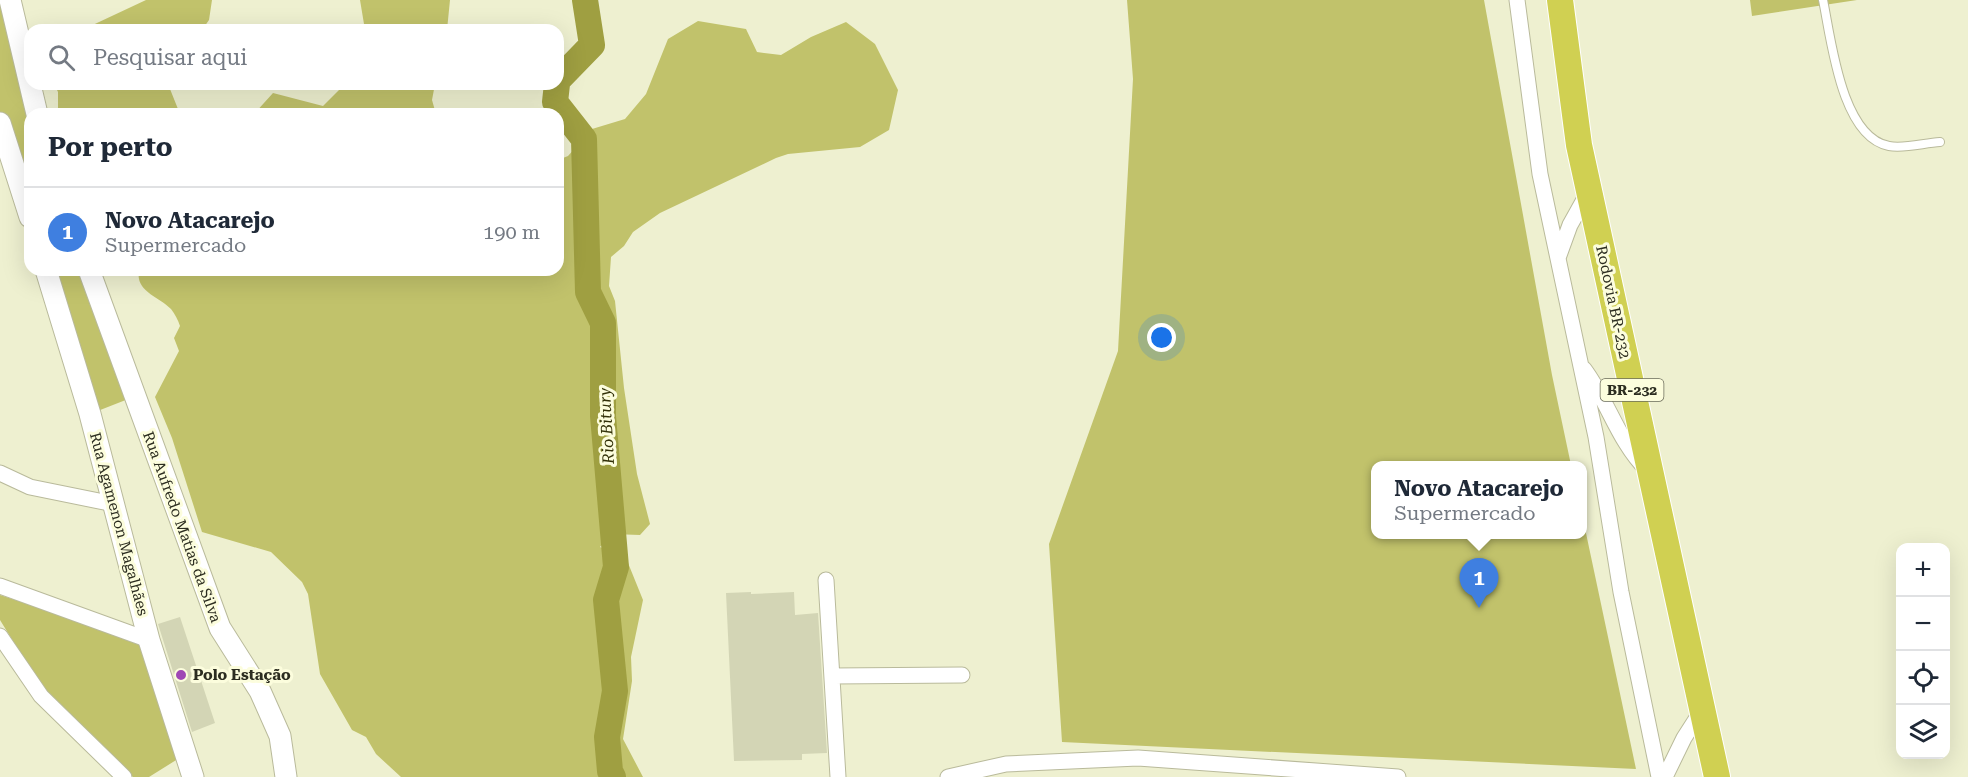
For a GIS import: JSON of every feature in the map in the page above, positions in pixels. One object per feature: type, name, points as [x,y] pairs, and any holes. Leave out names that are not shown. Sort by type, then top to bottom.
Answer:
[{"type":"highway","name":"Rodovia BR-232","points":[[1560,0],[1579,145],[1717,777]]},
{"type":"main road","points":[[10,0],[24,59]]},
{"type":"main road","points":[[31,90],[36,108]]},
{"type":"main road","points":[[2,134],[24,200]]},
{"type":"main road","name":"Rua Agamenon Magalhães","points":[[48,276],[90,414],[149,640],[193,777]]},
{"type":"main road","name":"Rua Aufredo Matias da Silva","points":[[91,276],[220,628],[260,691],[279,736],[286,777]]},
{"type":"street","points":[[1517,0],[1540,174],[1596,437],[1621,592],[1659,777]]},
{"type":"street","points":[[1558,258],[1570,225],[1589,191]]},
{"type":"street","points":[[1580,364],[1608,404],[1631,454],[1651,473]]},
{"type":"street","points":[[0,473],[30,487],[114,504]]},
{"type":"street","points":[[826,580],[838,777]]},
{"type":"street","points":[[0,586],[149,640]]},
{"type":"street","points":[[0,636],[41,696],[124,777]]},
{"type":"street","points":[[832,676],[962,675]]},
{"type":"street","points":[[1665,777],[1684,738],[1702,710]]},
{"type":"street","points":[[948,777],[1006,764],[1138,758],[1398,777]]},
{"type":"lane","points":[[1823,0],[1842,91],[1861,125],[1874,140],[1889,146],[1940,142]]},
{"type":"shaded area","points":[[0,0],[24,53],[24,90],[40,90],[46,108],[24,108],[24,198],[0,123]]},
{"type":"shaded area","points":[[146,0],[212,0],[206,24],[95,24]]},
{"type":"shaded area","points":[[360,0],[450,0],[448,24],[364,24]]},
{"type":"shaded area","points":[[1127,0],[1484,0],[1552,375],[1570,461],[1371,461],[1371,539],[1587,538],[1636,769],[1062,742],[1049,544],[1118,351],[1133,79]]},
{"type":"shaded area","points":[[1750,0],[1857,0],[1752,16]]},
{"type":"shaded area","points":[[698,21],[746,29],[757,52],[781,55],[811,37],[846,22],[875,44],[898,90],[889,130],[860,147],[788,154],[776,158],[660,213],[633,232],[624,246],[611,257],[609,286],[615,301],[624,388],[637,474],[650,524],[640,535],[611,534],[600,547],[626,558],[643,600],[631,657],[632,681],[623,739],[643,777],[401,777],[376,754],[366,737],[352,730],[320,674],[308,594],[302,582],[271,552],[202,532],[172,438],[155,397],[179,351],[174,338],[180,326],[171,309],[144,289],[139,276],[564,276],[564,158],[592,129],[625,119],[646,94],[668,39]]},
{"type":"shaded area","points":[[57,90],[170,90],[178,108],[58,108]]},
{"type":"shaded area","points":[[339,90],[434,90],[432,100],[434,108],[259,108],[273,93],[323,106]]},
{"type":"shaded area","points":[[48,276],[103,276],[114,321],[141,394],[90,414]]},
{"type":"shaded area","points":[[0,595],[146,642],[181,757],[149,777],[133,777],[45,693],[0,620]]},
{"type":"building","points":[[751,592],[751,594],[794,592],[795,615],[818,613],[827,753],[802,754],[802,760],[734,761],[726,593]]},
{"type":"building","name":"Polo Estação","points":[[180,617],[215,723],[192,732],[158,624]]},
{"type":"waterway","name":"Rio Bitury","points":[[564,74],[592,45],[585,0]]},
{"type":"waterway","name":"Rio Bitury","points":[[556,90],[555,102],[560,108]]},
{"type":"waterway","name":"Rio Bitury","points":[[564,113],[584,139],[588,292],[603,323],[603,416],[616,567],[606,600],[615,691],[607,737],[610,771],[613,777]]},
{"type":"place","name":"Novo Atacarejo","points":[[1479,608]]},
{"type":"place","name":"Polo Estação","points":[[181,675]]}]
